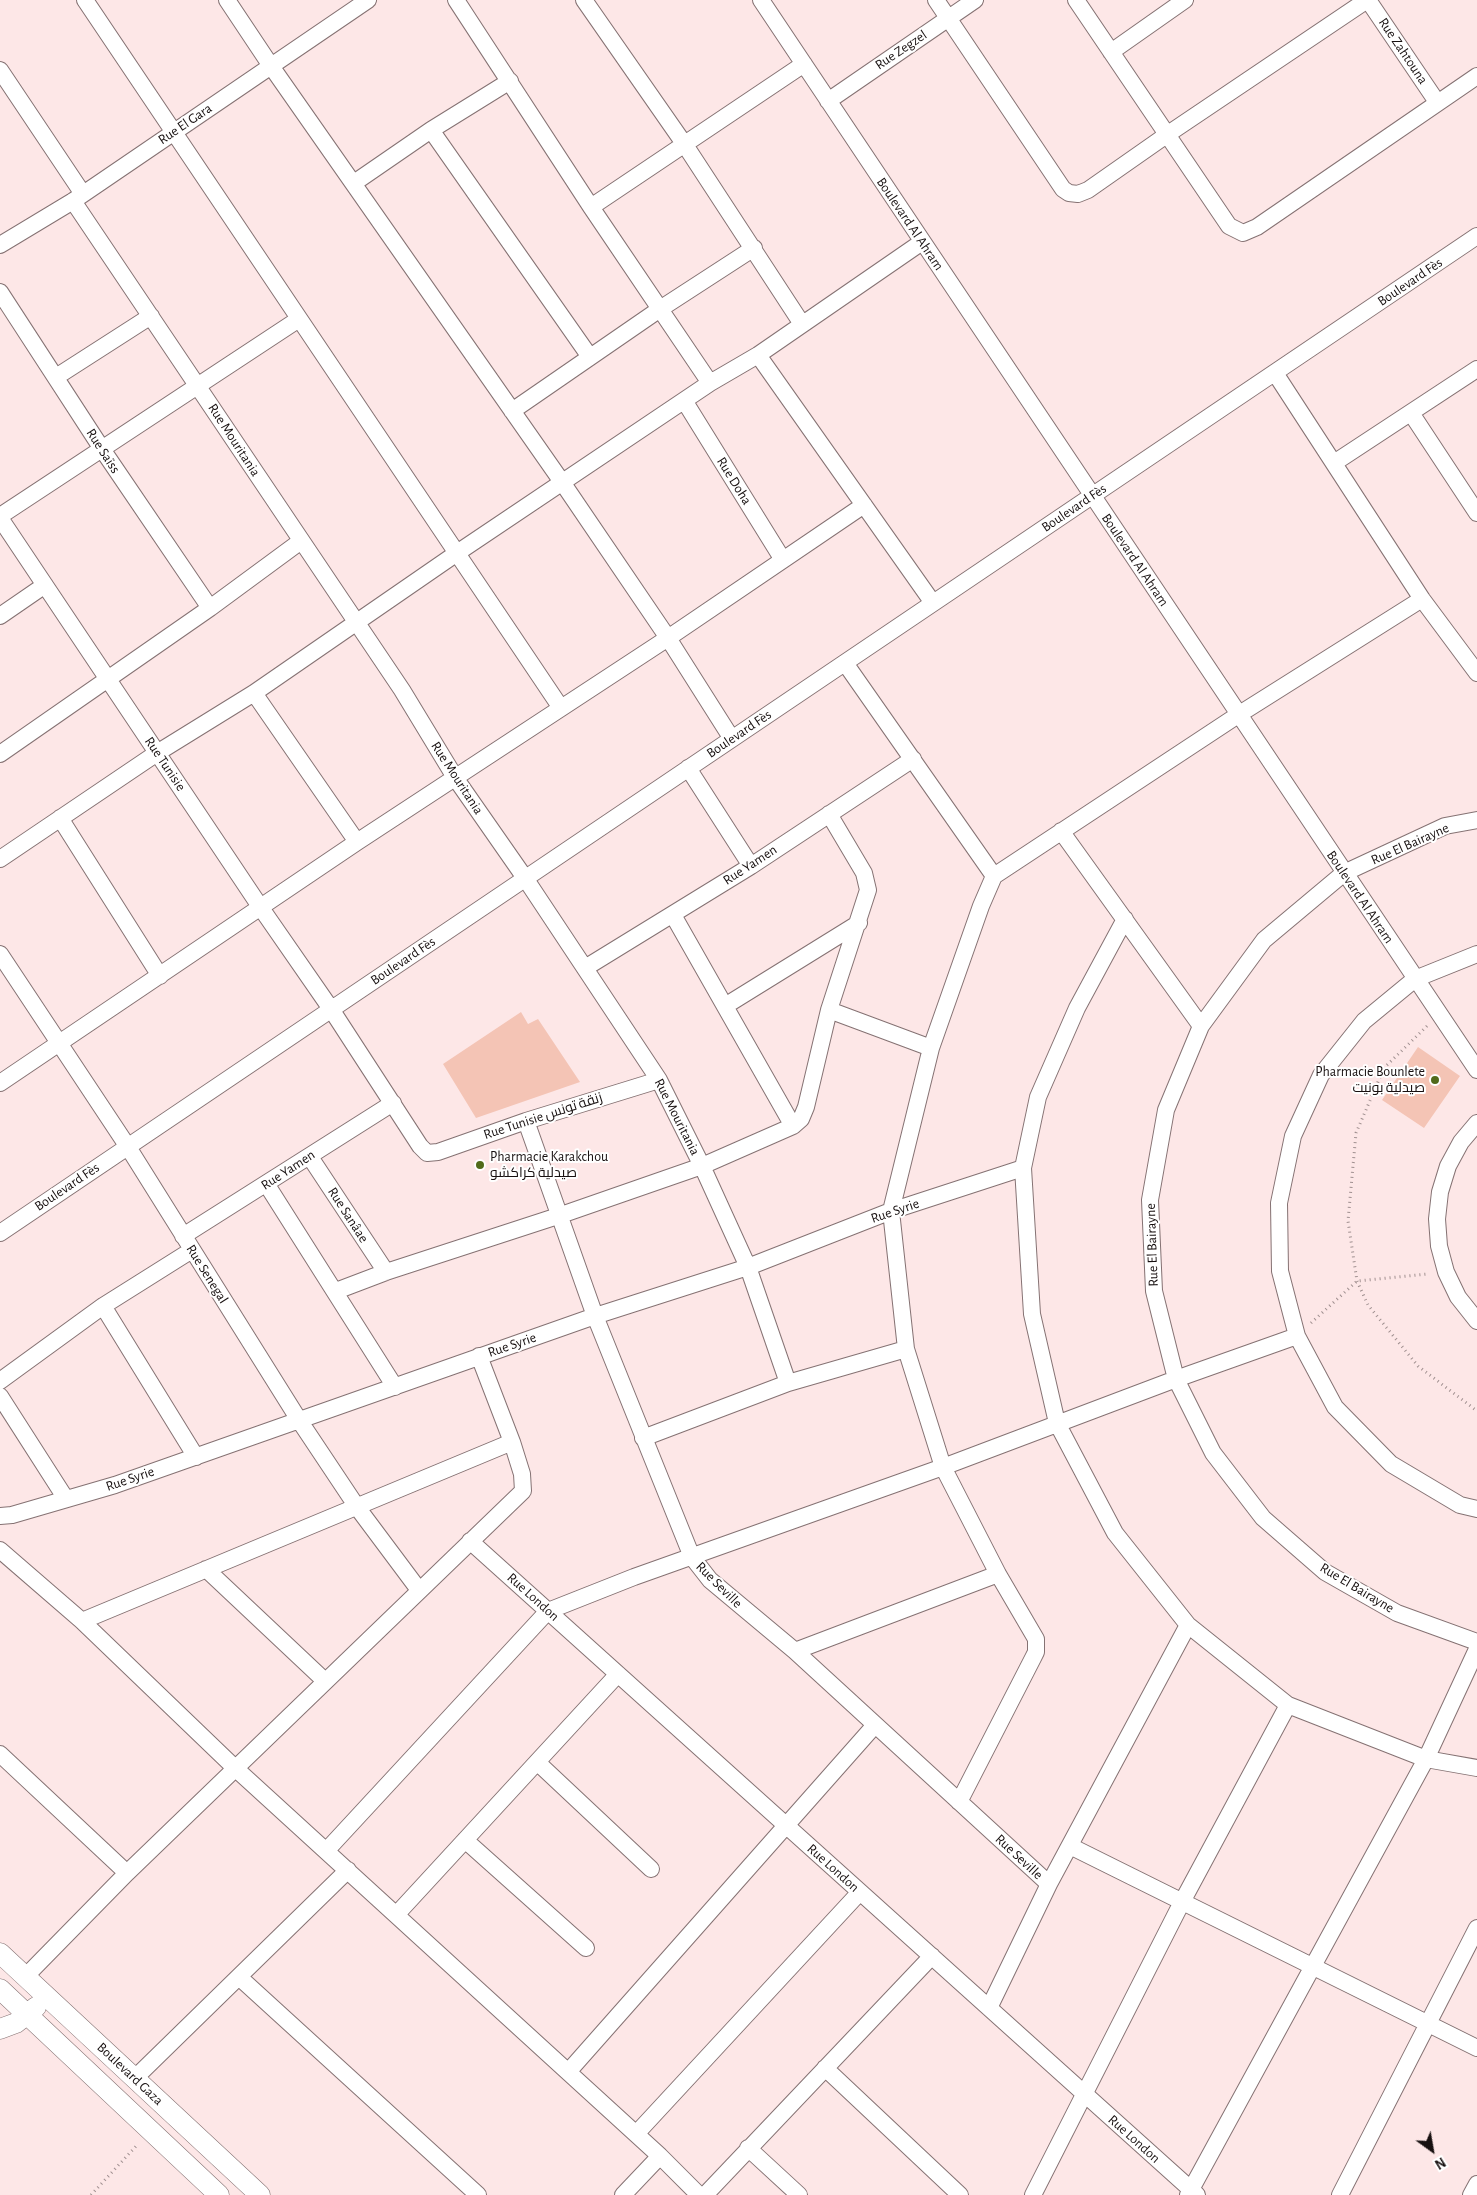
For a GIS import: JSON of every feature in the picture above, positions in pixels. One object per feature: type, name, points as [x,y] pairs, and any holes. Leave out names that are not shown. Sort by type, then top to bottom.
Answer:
[{"type":"street","points":[[85,0],[561,708]]},
{"type":"street","points":[[228,0],[271,66],[562,482],[668,638],[732,738]]},
{"type":"street","name":"Rue El Gara","points":[[0,244],[78,197],[368,0]]},
{"type":"street","points":[[456,0],[591,207],[710,384]]},
{"type":"street","points":[[584,0],[754,248],[802,324]]},
{"type":"street","name":"Boulevard Al Ahram","points":[[761,0],[1477,1070]]},
{"type":"street","points":[[936,0],[1063,189],[1069,193],[1078,194],[1088,190],[1367,0]]},
{"type":"street","name":"Rue Zegzel","points":[[828,100],[975,0]]},
{"type":"street","points":[[1076,0],[1229,226],[1243,233],[1257,227],[1477,76]]},
{"type":"street","points":[[1111,52],[1185,0]]},
{"type":"street","name":"Rue Zahtouna","points":[[1367,0],[1437,102]]},
{"type":"street","points":[[591,207],[685,146],[804,64]]},
{"type":"street","name":"Rue Mouritania","points":[[0,70],[151,316],[402,690],[456,778],[659,1080],[702,1166],[748,1267],[788,1383]]},
{"type":"street","points":[[354,183],[431,130],[510,81]]},
{"type":"street","points":[[431,130],[590,357]]},
{"type":"street","name":"Boulevard Fès","points":[[0,1232],[1477,236]]},
{"type":"street","points":[[0,858],[158,753],[254,693],[562,482],[710,384],[758,355],[922,242]]},
{"type":"street","points":[[512,411],[660,308],[754,248]]},
{"type":"street","name":"Rue Saïss","points":[[0,292],[102,449],[210,608]]},
{"type":"street","points":[[56,377],[151,316]]},
{"type":"street","points":[[0,517],[299,319]]},
{"type":"street","points":[[758,355],[933,603]]},
{"type":"street","points":[[1334,463],[1477,369]]},
{"type":"street","points":[[1275,373],[1422,598],[1477,673]]},
{"type":"street","name":"Rue Doha","points":[[685,402],[783,560]]},
{"type":"street","points":[[1411,413],[1477,514]]},
{"type":"street","points":[[0,1083],[357,842],[668,638],[864,506]]},
{"type":"street","name":"Rue Tunisie","points":[[0,517],[261,908],[331,1009],[420,1146],[427,1153]]},
{"type":"street","points":[[0,754],[210,608],[301,541]]},
{"type":"street","points":[[0,616],[45,585]]},
{"type":"street","points":[[959,1802],[1036,1652],[1036,1639],[998,1574],[943,1467],[906,1349],[891,1211],[931,1048],[981,906],[994,876],[1238,715],[1422,598]]},
{"type":"street","points":[[845,662],[994,876]]},
{"type":"street","points":[[254,693],[357,842]]},
{"type":"street","name":"Rue Yamen","points":[[585,968],[751,866],[913,759]]},
{"type":"street","points":[[688,768],[751,866]]},
{"type":"street","points":[[336,1291],[386,1272],[561,1215],[702,1166],[793,1126],[801,1119],[806,1107],[829,1010],[859,923],[868,890],[864,873],[830,814]]},
{"type":"street","points":[[60,818],[160,976]]},
{"type":"street","name":"Rue El Bairayne","points":[[1477,820],[1445,826],[1344,873],[1264,940],[1201,1026],[1166,1110],[1150,1200],[1154,1291],[1176,1379],[1213,1453],[1263,1518],[1333,1576],[1397,1613],[1477,1642]]},
{"type":"street","points":[[1061,831],[1201,1026]]},
{"type":"street","points":[[673,915],[793,1126]]},
{"type":"street","points":[[1125,919],[1077,1008],[1038,1097],[1023,1168],[1032,1314],[1057,1423],[1115,1533],[1188,1625],[1288,1705],[1426,1759],[1477,1768]]},
{"type":"street","points":[[725,1006],[859,923]]},
{"type":"street","name":"Rue Senegal","points":[[0,954],[128,1147],[299,1420],[357,1506],[419,1590]]},
{"type":"street","points":[[1477,954],[1415,979],[1364,1021],[1322,1075],[1293,1136],[1279,1203],[1280,1271],[1296,1336],[1335,1406],[1391,1464],[1460,1505],[1477,1509]]},
{"type":"street","points":[[829,1010],[931,1048]]},
{"type":"street","name":"Rue Tunisie زنقة تونس","points":[[427,1153],[438,1152],[526,1120],[659,1080]]},
{"type":"street","name":"Rue Yamen","points":[[183,1236],[310,1157],[392,1103]]},
{"type":"street","name":"Rue Seville","points":[[526,1120],[595,1316],[692,1557],[710,1580],[795,1651],[1049,1884]]},
{"type":"street","points":[[1477,1123],[1461,1142],[1452,1158],[1440,1192],[1437,1219],[1439,1246],[1446,1272],[1458,1298],[1477,1321]]},
{"type":"street","name":"Rue Sanâae","points":[[310,1157],[386,1272]]},
{"type":"street","name":"Rue Syrie","points":[[0,1516],[115,1485],[595,1316],[748,1267],[891,1211],[1023,1168]]},
{"type":"street","points":[[267,1184],[395,1386]]},
{"type":"street","points":[[0,1381],[103,1306],[192,1250]]},
{"type":"street","points":[[103,1306],[196,1457]]},
{"type":"street","points":[[326,1850],[548,1611],[1296,1336]]},
{"type":"street","points":[[643,1438],[788,1383],[906,1349]]},
{"type":"street","points":[[25,1977],[127,1873],[523,1491],[522,1474],[512,1442],[479,1356]]},
{"type":"street","points":[[0,1396],[66,1499]]},
{"type":"street","points":[[82,1621],[512,1442]]},
{"type":"street","name":"Rue London","points":[[470,1541],[932,1956],[1192,2193]]},
{"type":"street","points":[[0,1550],[82,1621],[235,1768],[660,2156],[699,2195]]},
{"type":"street","points":[[206,1569],[325,1681]]},
{"type":"street","points":[[795,1651],[998,1574]]},
{"type":"street","points":[[989,2008],[1049,1884],[1188,1625]]},
{"type":"street","points":[[1192,2193],[1312,1966],[1426,1759],[1477,1649]]},
{"type":"street","points":[[396,1914],[618,1674]]},
{"type":"street","points":[[1033,2195],[1182,1902],[1288,1705]]},
{"type":"street","points":[[568,2072],[875,1725]]},
{"type":"street","points":[[0,1754],[127,1873]]},
{"type":"street","points":[[537,1762],[651,1869]]},
{"type":"street","points":[[465,1840],[586,1948]]},
{"type":"street","points":[[1070,1846],[1477,2048]]},
{"type":"street","points":[[134,2079],[348,1870]]},
{"type":"street","points":[[636,2134],[860,1892]]},
{"type":"street","points":[[1340,2195],[1477,1928]]},
{"type":"street","points":[[705,2195],[932,1956]]},
{"type":"street","name":"Boulevard Gaza","points":[[2,1960],[25,1977],[260,2195]]},
{"type":"street","points":[[239,1977],[478,2195]]},
{"type":"street","name":"Boulevard Gaza","points":[[0,1989],[219,2195]]},
{"type":"street","points":[[0,2029],[16,2023],[28,2015],[46,1997]]},
{"type":"street","points":[[825,2068],[960,2195]]},
{"type":"street","points":[[748,2148],[799,2195]]},
{"type":"street","points":[[623,2195],[660,2156]]},
{"type":"street","points":[[1471,2195],[1477,2184]]},
{"type":"path","points":[[1438,1014],[1384,1068],[1356,1133],[1348,1221],[1357,1282],[1368,1305],[1418,1366],[1477,1410]]},
{"type":"path","points":[[1296,1336],[1357,1282],[1446,1272]]},
{"type":"path","points":[[91,2195],[134,2149],[148,2129]]},
{"type":"building","points":[[521,1012],[528,1024],[538,1019],[580,1082],[476,1118],[443,1064]]},
{"type":"building","points":[[1418,1047],[1460,1076],[1424,1128],[1382,1100]]},
{"type":"place","name":"Pharmacie Bounlete صيدلية بونيت","points":[[1435,1080]]},
{"type":"place","name":"Pharmacie Karakchou صيدلية كراكشو","points":[[480,1165]]}]
